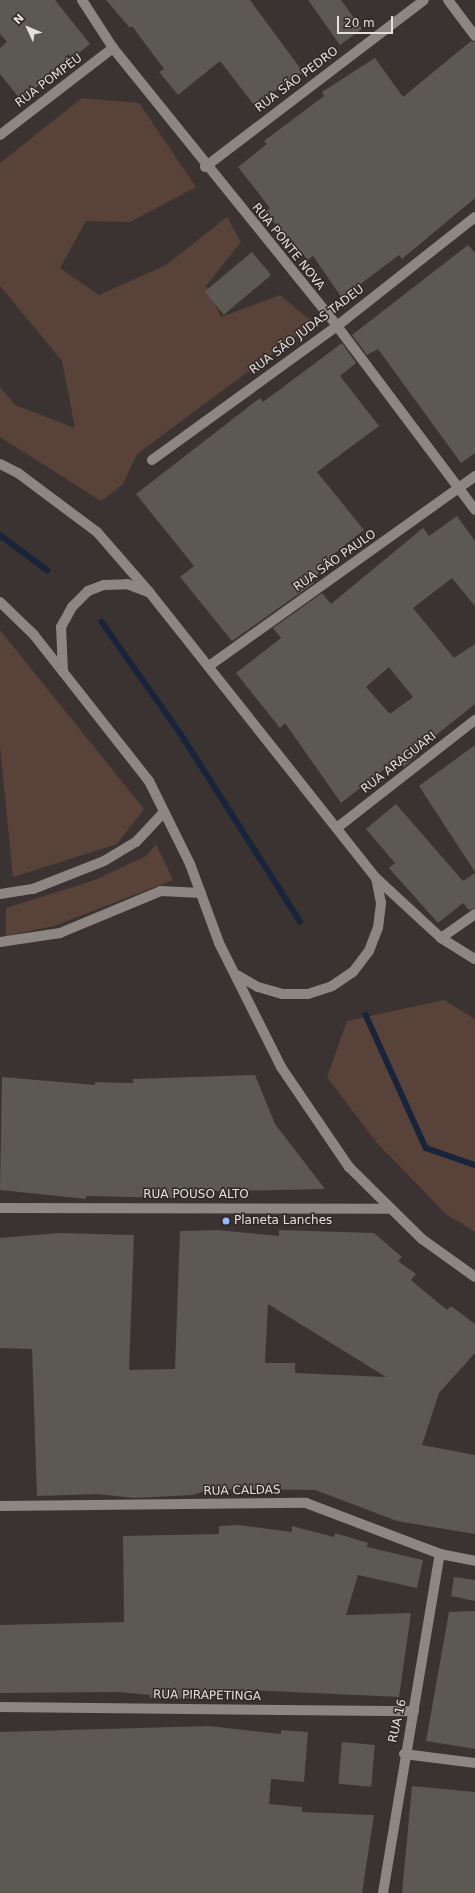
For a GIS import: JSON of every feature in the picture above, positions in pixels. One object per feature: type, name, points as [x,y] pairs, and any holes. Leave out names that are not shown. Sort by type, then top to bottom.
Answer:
[{"type":"street","name":"RUA PONTE NOVA","points":[[82,0],[113,48],[205,167],[337,326],[475,510]]},
{"type":"street","name":"RUA SÃO PEDRO","points":[[205,167],[424,0]]},
{"type":"street","points":[[448,0],[475,36]]},
{"type":"street","name":"RUA POMPÉU","points":[[0,135],[113,48]]},
{"type":"street","name":"RUA SÃO JUDAS TADEU","points":[[152,460],[337,326],[475,217]]},
{"type":"street","points":[[0,464],[18,473],[97,532],[150,593],[209,666],[338,827],[376,878],[441,938],[475,959]]},
{"type":"street","name":"RUA SÃO PAULO","points":[[209,666],[475,476]]},
{"type":"street","points":[[63,672],[61,627],[72,607],[88,591],[104,585],[127,584],[150,593]]},
{"type":"street","points":[[0,602],[34,635],[149,781],[201,893],[219,943],[237,975],[281,1067],[348,1168],[422,1239],[475,1277]]},
{"type":"street","name":"RUA ARAGUARI","points":[[338,827],[475,720]]},
{"type":"street","points":[[0,894],[33,889],[104,861],[136,842],[164,812]]},
{"type":"street","points":[[237,975],[258,987],[282,994],[308,994],[332,986],[353,972],[369,951],[378,928],[381,903],[376,878]]},
{"type":"street","points":[[0,942],[60,933],[161,891],[201,893]]},
{"type":"street","points":[[441,938],[475,914]]},
{"type":"street","name":"RUA POUSO ALTO","points":[[0,1208],[391,1209]]},
{"type":"street","name":"RUA CALDAS","points":[[0,1506],[306,1503],[440,1554],[475,1561]]},
{"type":"street","name":"RUA 16","points":[[383,1893],[404,1754],[414,1711],[440,1554]]},
{"type":"street","name":"RUA PIRAPETINGA","points":[[0,1707],[414,1711]]},
{"type":"street","points":[[404,1754],[475,1762]]},
{"type":"shaded area","points":[[82,98],[139,103],[196,187],[130,222],[86,221],[60,268],[99,295],[166,265],[227,217],[241,242],[206,286],[221,317],[280,295],[314,323],[137,454],[123,484],[101,501],[0,437],[0,387],[15,405],[75,428],[62,361],[0,286],[0,163]]},
{"type":"shaded area","points":[[0,630],[144,809],[117,844],[13,877],[0,746]]},
{"type":"shaded area","points":[[156,844],[173,880],[54,926],[6,936],[6,908],[95,880],[146,856]]},
{"type":"shaded area","points":[[444,1000],[475,1019],[475,1232],[446,1214],[377,1143],[327,1077],[347,1021]]},
{"type":"building","points":[[0,0],[55,0],[90,44],[21,100],[0,74],[0,48],[7,42],[0,34]]},
{"type":"building","points":[[106,0],[250,0],[303,72],[254,105],[220,61],[178,95],[159,72],[164,69],[132,26],[130,28]]},
{"type":"building","points":[[308,0],[341,0],[362,29],[340,45]]},
{"type":"building","points":[[471,41],[475,42],[475,198],[402,259],[399,255],[342,298],[313,256],[308,260],[265,212],[270,208],[238,167],[267,144],[264,141],[324,96],[322,92],[375,58],[403,97]]},
{"type":"building","points":[[468,245],[475,253],[475,453],[461,463],[378,349],[367,355],[352,335]]},
{"type":"building","points":[[252,252],[271,275],[224,315],[205,292]]},
{"type":"building","points":[[342,343],[356,363],[340,376],[379,426],[317,472],[364,530],[330,557],[334,561],[311,580],[314,583],[232,641],[180,577],[194,566],[136,494],[260,398],[263,402]]},
{"type":"building","points":[[457,516],[475,541],[475,606],[452,578],[413,608],[454,658],[475,644],[475,704],[421,747],[423,749],[404,767],[397,759],[341,803],[285,723],[280,728],[236,673],[281,638],[273,628],[322,593],[331,604],[423,528],[429,536]],"holes":[[[389,667],[413,697],[390,714],[366,687]]]},
{"type":"building","points":[[475,745],[475,872],[419,786]]},
{"type":"building","points":[[396,804],[463,881],[475,873],[475,908],[469,910],[463,903],[438,923],[389,868],[395,863],[366,829]]},
{"type":"building","points":[[255,1075],[275,1124],[325,1189],[174,1192],[174,1198],[86,1196],[86,1199],[0,1190],[2,1077],[95,1085],[95,1082],[133,1083],[133,1079]]},
{"type":"building","points":[[218,1230],[279,1236],[279,1230],[374,1233],[402,1257],[398,1261],[416,1274],[411,1280],[447,1310],[451,1306],[475,1324],[475,1353],[439,1393],[422,1445],[475,1455],[475,1534],[397,1521],[315,1490],[210,1489],[193,1495],[134,1498],[97,1494],[37,1496],[32,1349],[0,1348],[0,1238],[58,1233],[134,1235],[129,1370],[175,1369],[180,1231]],"holes":[[[268,1304],[386,1377],[295,1373],[295,1363],[265,1363]]]},
{"type":"building","points":[[238,1525],[292,1532],[292,1526],[334,1537],[335,1533],[368,1543],[367,1547],[423,1560],[417,1588],[358,1575],[346,1615],[411,1613],[399,1697],[248,1690],[248,1695],[213,1692],[213,1699],[150,1698],[150,1695],[119,1692],[0,1693],[0,1625],[124,1622],[123,1536],[219,1534],[219,1526]]},
{"type":"building","points":[[454,1577],[475,1580],[475,1601],[451,1596]]},
{"type":"building","points":[[475,1611],[475,1749],[426,1741],[449,1612]]},
{"type":"building","points":[[208,1726],[281,1734],[281,1730],[308,1732],[304,1782],[271,1779],[269,1804],[302,1807],[302,1812],[374,1815],[362,1893],[0,1893],[0,1732]]},
{"type":"building","points":[[342,1742],[375,1745],[371,1787],[338,1784]]},
{"type":"building","points":[[412,1786],[475,1792],[475,1893],[402,1893]]},
{"type":"waterway","points":[[0,535],[47,570]]},
{"type":"waterway","points":[[102,622],[181,734],[300,921]]},
{"type":"waterway","points":[[366,1015],[426,1148],[475,1165]]},
{"type":"place","name":"Planeta Lanches","points":[[226,1221]]}]
